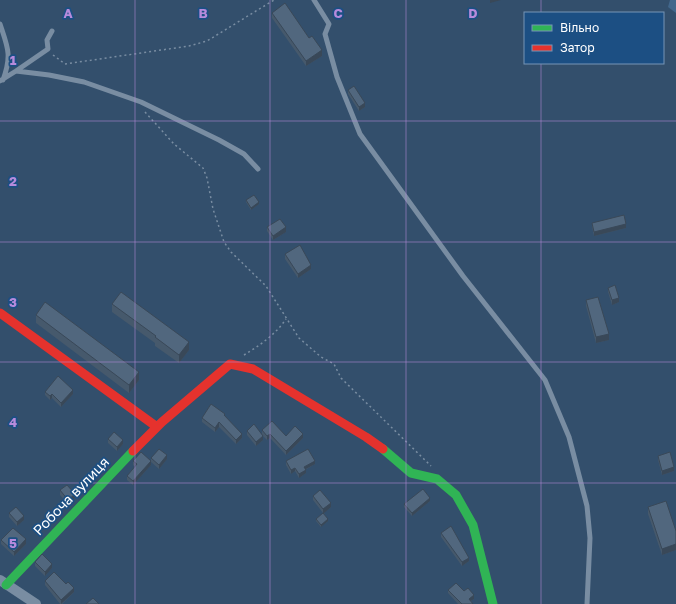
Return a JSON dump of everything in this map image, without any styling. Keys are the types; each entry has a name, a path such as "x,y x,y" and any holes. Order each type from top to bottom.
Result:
{"street":[{"path":"0,313 157,427"},
{"path":"230,364 253,369 366,437 388,453 411,473 437,479 456,494 473,525 493,604"},
{"name":"Робоча вулиця","path":"3,582 157,427 230,364"},
{"path":"3,582 36,604"}],"lane":[{"path":"314,0 329,24 325,34 337,77 360,134 464,276 545,380 569,437 587,506 590,538 587,604"},
{"path":"0,24 9,53 8,65 1,80"},
{"path":"1,80 48,49 47,40 52,31"},
{"path":"16,71 49,75 84,82 133,99 244,154 258,169"}],"path":[{"path":"48,49 56,59 65,64 189,46 206,41 274,0"},
{"path":"133,99 174,144 203,168 207,178 213,209 224,242 231,252 266,286 299,338 321,357 334,364 341,378 433,468"},
{"path":"230,364 256,348 281,326 286,319"}],"water":[{"path":"670,0 676,0 676,13 668,7"}],"building":[{"path":"285,3 309,38 312,36 322,50 306,61 272,13"},
{"path":"354,86 365,103 359,107 348,90"},
{"path":"254,195 259,202 251,208 246,200"},
{"path":"624,215 626,224 594,232 592,223"},
{"path":"280,219 286,227 273,236 267,227"},
{"path":"300,245 311,265 298,274 285,254"},
{"path":"615,285 619,298 612,300 608,288"},
{"path":"121,292 189,342 179,355 112,304"},
{"path":"598,297 609,334 596,337 586,300"},
{"path":"45,302 139,372 129,385 36,315"},
{"path":"58,376 73,390 61,403 52,394 50,396 45,392"},
{"path":"211,404 225,414 224,415 242,434 236,440 219,422 215,428 202,418"},
{"path":"272,421 286,436 295,426 303,434 286,451 270,434 267,436 262,430"},
{"path":"254,424 263,436 256,442 247,431"},
{"path":"114,432 123,440 117,447 108,439"},
{"path":"159,449 167,455 159,465 151,458"},
{"path":"308,449 315,461 304,467 306,470 299,474 295,468 291,470 286,461"},
{"path":"141,452 151,461 133,481 127,476 137,464 133,461"},
{"path":"670,452 674,467 662,471 658,456"},
{"path":"67,485 75,494 68,500 60,490"},
{"path":"423,489 430,498 412,513 404,504"},
{"path":"320,490 331,503 323,509 313,496"},
{"path":"666,501 676,531 676,544 662,549 648,507"},
{"path":"16,507 24,516 17,522 9,513"},
{"path":"323,513 328,519 321,525 316,519"},
{"path":"451,526 469,558 462,562 441,533"},
{"path":"13,528 26,539 14,552 1,540"},
{"path":"42,554 52,564 45,572 35,562"},
{"path":"54,572 66,584 68,582 74,588 61,600 45,581"},
{"path":"456,583 464,591 468,588 474,595 469,599 473,604 462,604 448,590"},
{"path":"93,598 99,604 86,604"}],"traffic: fast":[{"path":"383,449 411,473 437,479 456,495 473,525 493,604"},
{"path":"6,585 133,451"}],"traffic: jam":[{"path":"0,313 157,427"},
{"path":"133,451 162,422 230,364 253,369 366,437 383,449"}]}
